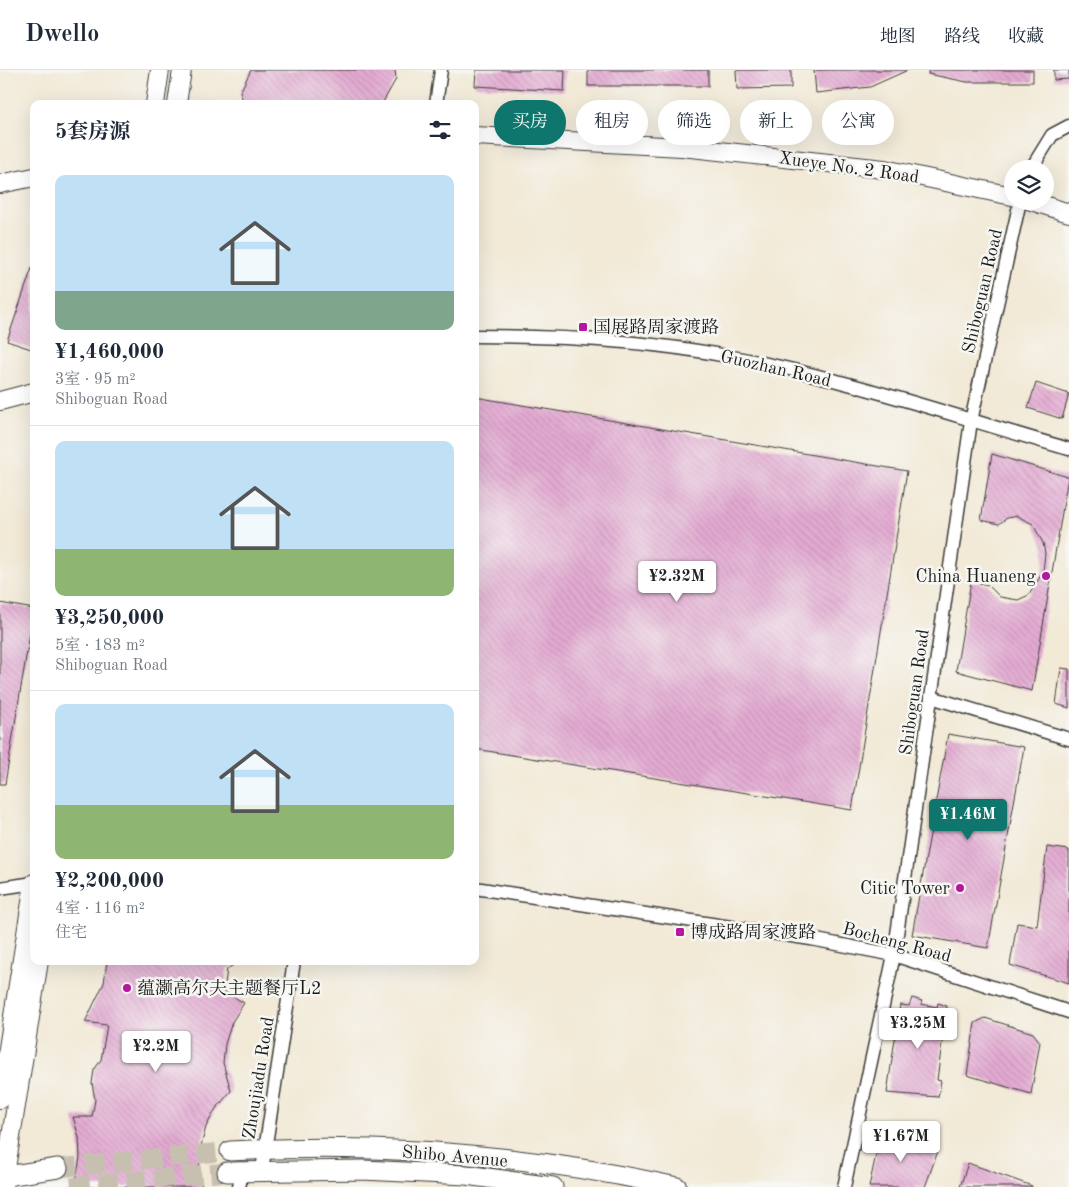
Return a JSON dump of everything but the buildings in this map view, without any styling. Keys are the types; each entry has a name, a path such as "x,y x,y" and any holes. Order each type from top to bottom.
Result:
{"main road":[{"name":"Shibo Avenue","path":"230,1151 366,1148 470,1155 589,1171 677,1187"},
{"path":"2,1180 58,1168"},
{"name":"Shibo Avenue","path":"236,1177 262,1170 363,1170 466,1175 553,1187"}],"street":[{"path":"156,100 160,70"},
{"path":"177,100 182,70"},
{"path":"437,100 441,70"},
{"path":"1036,160 1052,134 1069,126"},
{"name":"Xueye No. 2 Road","path":"479,136 682,147 884,169 1004,194"},
{"path":"0,184 30,178"},
{"path":"1054,208 1069,213"},
{"name":"Shiboguan Road","path":"844,1187 894,956 971,421 1018,210"},
{"name":"Guozhan Road","path":"479,336 563,338 691,349 729,356 843,383 1069,449"},
{"path":"0,401 30,393"},
{"path":"931,698 1069,739"},
{"path":"0,888 30,884"},
{"name":"Bocheng Road","path":"479,889 791,936 894,956 1069,1012"},
{"path":"0,1099 30,908"},
{"path":"2,1180 38,965"},
{"name":"Zhoujiadu Road","path":"262,1170 293,965"}],"tunnel":[{"path":"58,1168 230,1151"},
{"path":"71,1187 227,1172"}],"place":[{"name":"国展路周家渡路","path":"583,327"},
{"name":"China Huaneng","path":"1046,576"},
{"name":"Citic Tower","path":"960,888"},
{"name":"博成路周家渡路","path":"680,932"},
{"name":"蕴灏高尔夫主题餐厅L2","path":"127,988"}]}
